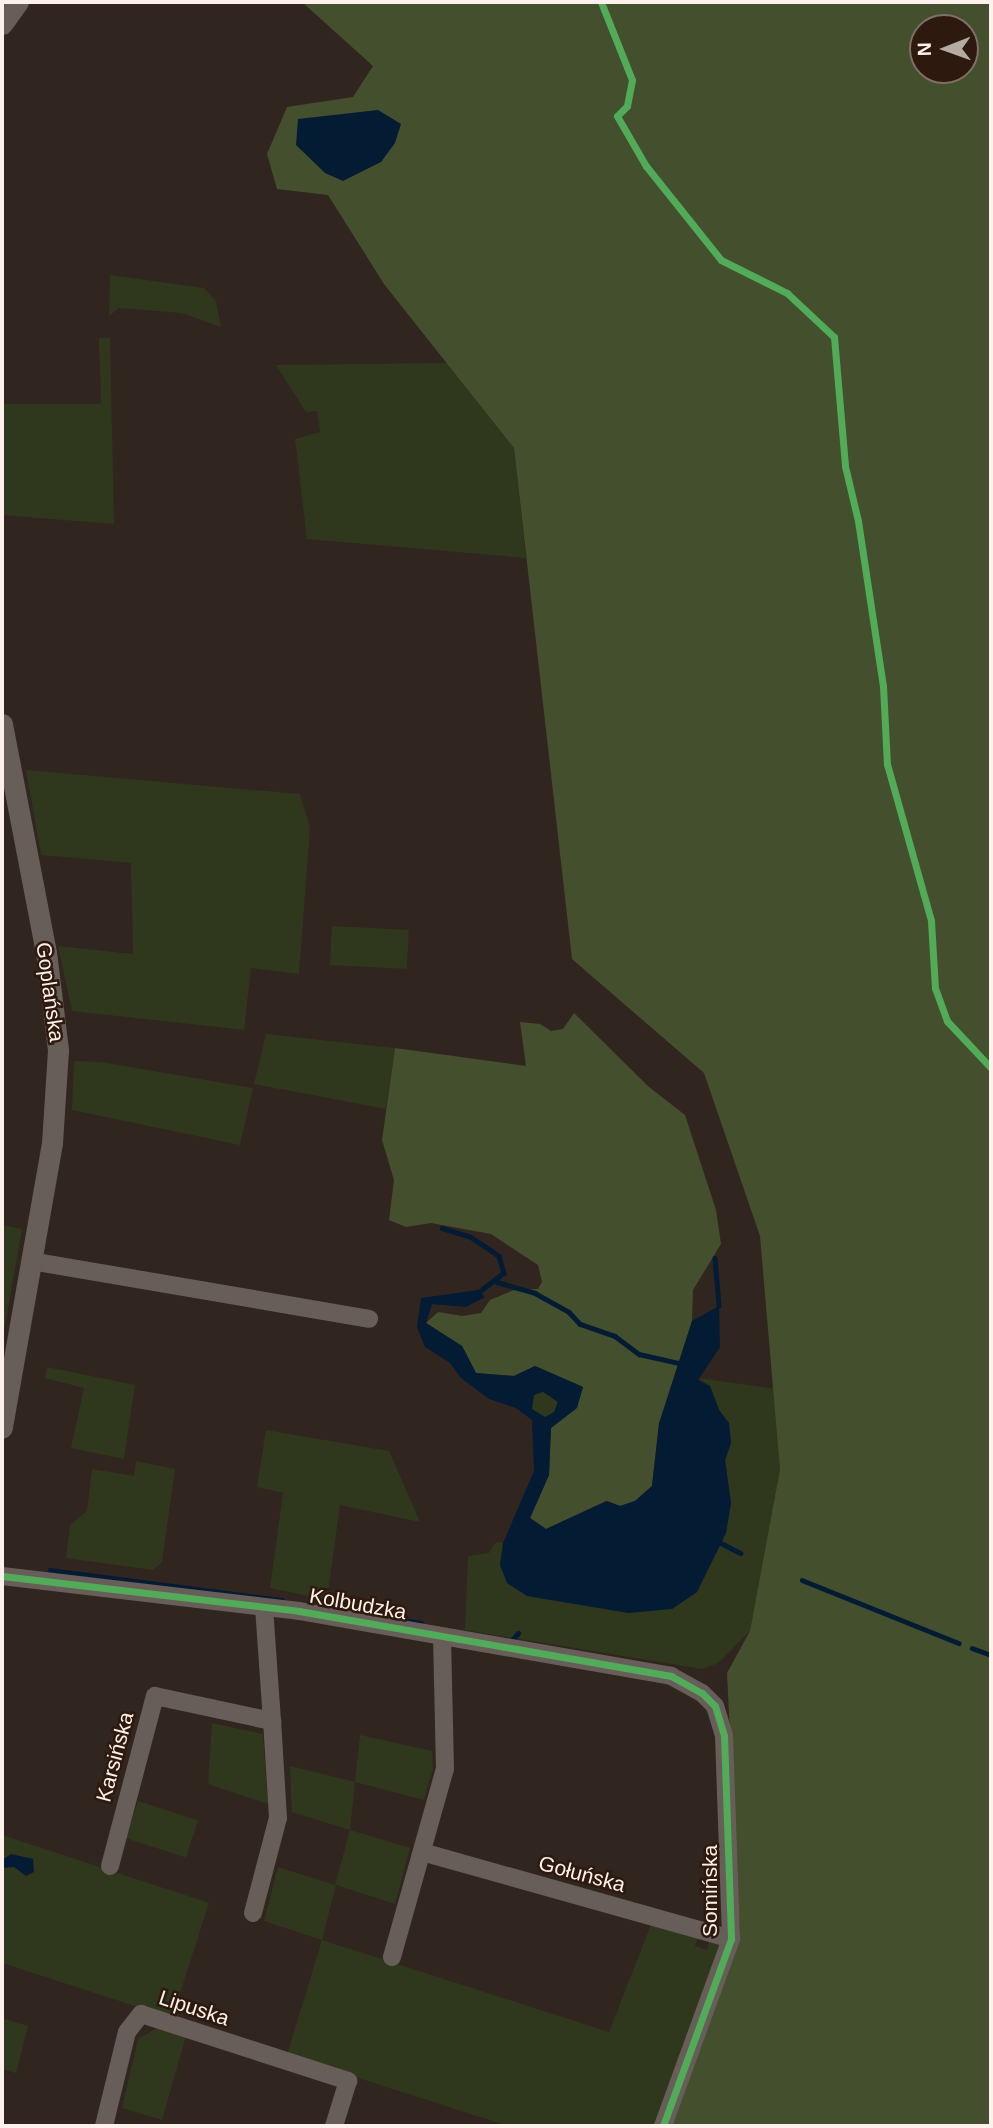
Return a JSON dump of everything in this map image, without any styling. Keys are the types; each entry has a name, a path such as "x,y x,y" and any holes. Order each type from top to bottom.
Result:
{"street":[{"path":"2,24 18,2"},
{"name":"Goplańska","path":"2,724 46,952 58,1050 52,1143 2,1428"},
{"path":"31,1261 369,1319"},
{"name":"Kolbudzka","path":"2,1576 264,1607 671,1676 702,1693"},
{"path":"253,1913 278,1818 264,1607"},
{"path":"392,1957 445,1769 442,1637"},
{"name":"Somińska","path":"663,2126 731,1939 724,1736 715,1706 702,1693"},
{"name":"Karsińska","path":"110,1866 155,1696 272,1721"},
{"name":"Gołuńska","path":"422,1852 731,1939"},
{"name":"Lipuska","path":"104,2126 127,2032 141,2014 348,2081 334,2126"}],"green space":[{"path":"302,2 991,2 991,2126 668,2126 740,1936 727,1673 750,1631 780,1469 760,1236 704,1073 572,959 514,448 384,284 328,195 277,189 267,154 287,107 353,97 373,66"},
{"path":"110,275 204,288 216,301 221,327 182,313 119,308 109,316"},
{"path":"99,338 110,338 114,524 2,515 2,404 101,404"},
{"path":"447,363 514,448 526,558 307,539 295,439 320,432 317,411 306,412 276,365"},
{"path":"26,770 300,794 310,828 299,974 251,968 244,1030 72,1011 58,946 133,954 131,863 41,855"},
{"path":"332,926 409,930 407,969 330,965"},
{"path":"574,1013 649,1087 685,1115 716,1210 721,1244 693,1290 692,1321 659,1423 652,1486 635,1501 620,1506 606,1501 546,1529 530,1518 549,1475 551,1428 576,1408 583,1387 535,1366 514,1376 476,1373 462,1346 426,1323 438,1312 462,1316 481,1313 490,1300 514,1290 538,1289 542,1282 538,1265 491,1234 431,1223 406,1227 389,1220 394,1180 382,1140 395,1048 526,1066 520,1022 540,1024 551,1031 563,1029"},
{"path":"266,1034 395,1048 386,1109 254,1084"},
{"path":"74,1061 101,1062 253,1088 240,1145 72,1110"},
{"path":"2,1225 22,1229 4,1331 2,1331"},
{"path":"47,1367 135,1385 124,1459 71,1448 84,1388 45,1378"},
{"path":"699,1378 776,1389 780,1469 750,1631 718,1663 702,1669 465,1630 468,1556 489,1553 496,1542 503,1543 500,1565 543,1599 672,1609 697,1592 726,1533 731,1503 725,1460 731,1443 729,1423 719,1410 710,1386"},
{"path":"544,1391 553,1395 557,1404 553,1413 544,1417 535,1413 531,1404 535,1395"},
{"path":"266,1430 389,1451 420,1522 340,1505 327,1600 270,1588 283,1493 257,1487"},
{"path":"136,1461 175,1469 162,1562 153,1570 66,1558 70,1525 87,1511 92,1469 134,1476"},
{"path":"212,1723 263,1734 268,1804 208,1784"},
{"path":"360,1735 432,1751 433,1769 424,1800 355,1782"},
{"path":"290,1766 355,1782 350,1830 292,1812"},
{"path":"138,1801 198,1820 186,1858 126,1838"},
{"path":"350,1830 410,1848 395,1904 336,1885 322,1940 264,1921 278,1867 335,1885"},
{"path":"2,1835 209,1903 172,2018 2,1963"},
{"path":"652,1922 698,1936 695,1946 707,1950 710,1940 719,1943 721,1954 658,2126 508,2126 287,2055 322,1940 609,2032"},
{"path":"2,2018 28,2026 16,2073 2,2069"},
{"path":"159,2027 186,2036 162,2120 122,2108 138,2039"}],"water":[{"path":"378,110 401,124 395,143 381,162 343,181 325,173 296,145 298,119"},
{"path":"478,1290 485,1297 466,1307 432,1304 426,1323 462,1346 476,1373 514,1376 535,1366 583,1387 577,1408 551,1428 549,1475 530,1518 546,1529 607,1501 620,1506 635,1501 652,1486 659,1424 692,1321 719,1306 720,1347 698,1380 710,1386 719,1410 729,1423 731,1443 725,1460 731,1503 726,1533 697,1592 672,1609 628,1613 527,1596 507,1583 500,1565 503,1543 534,1471 532,1420 516,1408 489,1399 461,1378 450,1363 425,1347 417,1327 421,1298","holes":["543,1392 558,1402 554,1412 545,1417 532,1409 534,1395"]},
{"path":"11,1854 33,1859 34,1872 26,1876 14,1867 2,1868 2,1860"}],"waterway":[{"path":"442,1228 471,1237 499,1256 504,1273 481,1291"},
{"path":"715,1258 719,1306"},
{"path":"497,1282 535,1293 569,1312 580,1324 615,1336 639,1354 679,1363"},
{"path":"721,1543 741,1553"},
{"path":"50,1570 282,1600"},
{"path":"802,1580 959,1643"},
{"path":"381,1618 392,1618"},
{"path":"404,1620 421,1623"},
{"path":"512,1640 518,1633"},
{"path":"972,1648 991,1655"}],"cycle path":[{"path":"601,2 632,80 627,106 617,116 646,166 721,260 787,293 834,337 845,466 858,521 883,686 887,764 931,921 935,988 947,1021 991,1068"},
{"path":"2,1576 299,1611 671,1676 702,1693 715,1706 724,1736 731,1939 663,2126"}]}
